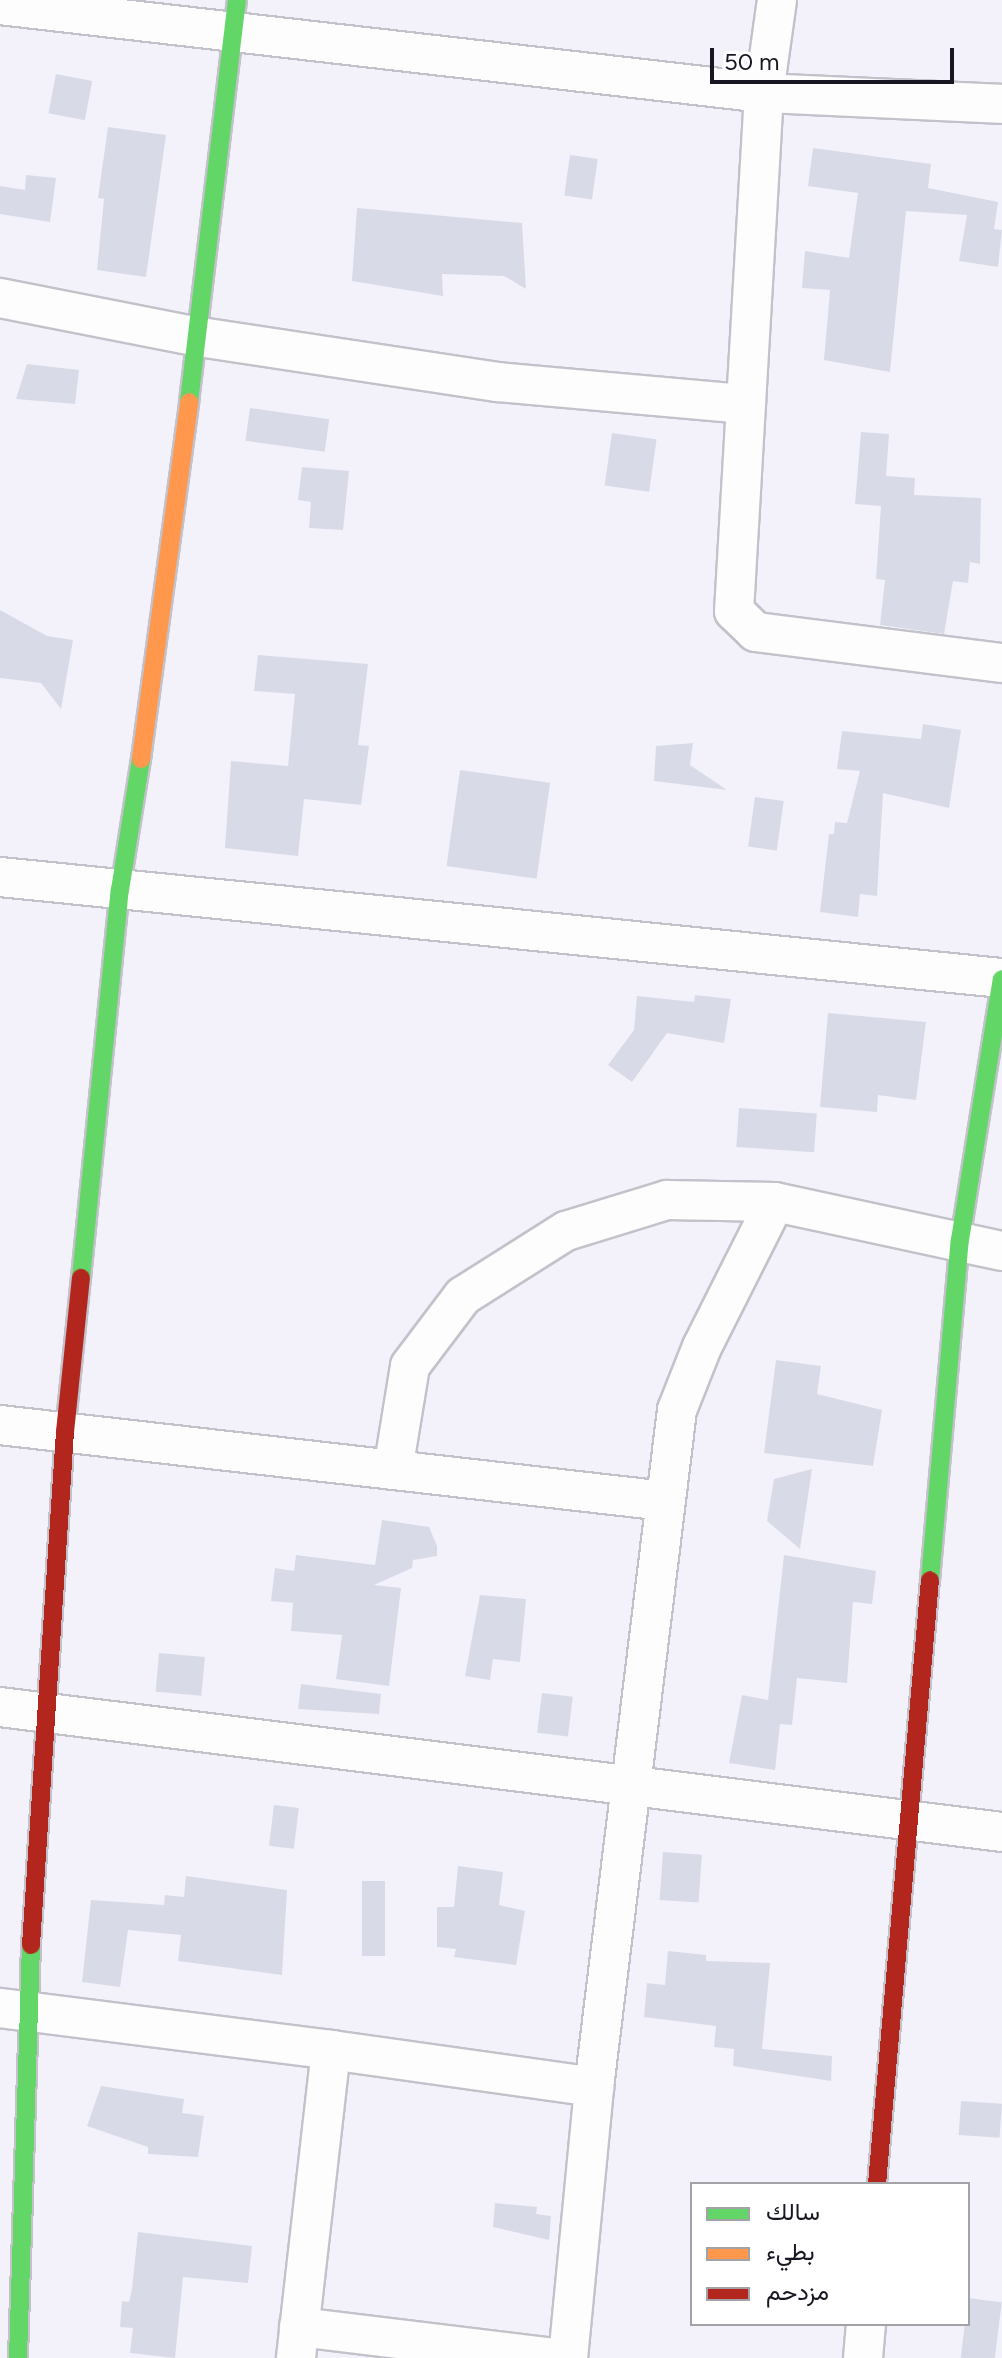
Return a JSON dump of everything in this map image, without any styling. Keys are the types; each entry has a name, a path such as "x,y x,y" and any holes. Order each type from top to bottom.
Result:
{"street":[{"path":"777,0 764,93 734,611 743,624 756,632 1002,663"},
{"path":"0,5 236,15 764,93 1002,104"},
{"path":"18,2358 13,2010 45,1712 65,1432 120,890 160,643 193,336 236,15"},
{"path":"0,298 193,336 498,382 746,404"},
{"path":"0,877 1002,978 960,1240 877,2182"},
{"path":"393,1470 410,1366 463,1296 566,1231 667,1200 775,1202 1002,1251"},
{"path":"568,2358 594,2087 634,1787 677,1410 702,1347 775,1202"},
{"path":"0,1425 665,1501"},
{"path":"0,1707 1002,1832"},
{"path":"13,2010 594,2087"},
{"path":"331,2050 298,2342 557,2358"},
{"path":"863,2358 866,2326"}],"building":[{"path":"56,74 92,81 85,120 48,113"},
{"path":"108,127 166,135 146,277 97,270 104,199 98,198"},
{"path":"813,148 931,164 928,188 998,202 994,229 1002,230 998,267 959,261 967,215 906,211 890,372 824,360 830,290 802,288 805,251 849,258 858,193 808,186"},
{"path":"570,155 598,159 592,199 564,196"},
{"path":"26,175 56,178 50,222 0,214 0,186 25,190"},
{"path":"357,208 522,223 526,289 504,276 442,274 443,296 352,281"},
{"path":"27,364 79,370 75,404 16,399"},
{"path":"250,408 329,419 325,452 245,441"},
{"path":"861,432 889,434 886,476 915,478 914,495 981,498 980,564 970,562 968,583 953,581 944,634 880,625 885,580 876,579 881,506 855,504"},
{"path":"612,433 657,439 649,492 605,485"},
{"path":"302,467 349,471 343,530 309,528 311,502 298,500"},
{"path":"0,610 47,636 73,640 61,709 41,683 0,678"},
{"path":"258,655 368,664 358,745 369,746 361,805 304,799 298,856 225,848 231,761 288,766 295,694 254,691"},
{"path":"923,724 961,730 949,808 883,793 877,896 860,894 858,917 820,912 829,834 834,834 835,822 847,823 860,771 837,769 842,731 921,739"},
{"path":"693,743 690,765 727,790 654,781 656,746"},
{"path":"460,770 550,783 537,879 447,866"},
{"path":"755,797 784,801 777,851 748,847"},
{"path":"695,995 731,999 724,1043 667,1033 632,1082 608,1065 634,1030 637,996 694,1002"},
{"path":"828,1013 926,1022 916,1100 878,1095 877,1112 820,1107"},
{"path":"739,1108 817,1113 814,1152 736,1147"},
{"path":"776,1360 821,1366 817,1394 882,1410 873,1466 764,1453"},
{"path":"812,1469 800,1549 767,1521 774,1479"},
{"path":"382,1520 429,1527 437,1546 437,1556 413,1560 412,1568 374,1585 401,1588 389,1686 336,1679 342,1635 291,1631 293,1603 271,1601 275,1568 294,1571 296,1555 375,1565"},
{"path":"784,1555 876,1571 872,1604 853,1602 847,1683 797,1678 792,1725 780,1724 775,1770 729,1763 742,1695 768,1700"},
{"path":"480,1595 526,1599 520,1662 493,1659 490,1680 465,1676"},
{"path":"159,1653 205,1657 201,1696 156,1692"},
{"path":"301,1684 381,1694 379,1714 298,1709"},
{"path":"542,1693 573,1697 568,1736 537,1733"},
{"path":"274,1805 299,1808 294,1849 269,1846"},
{"path":"663,1852 702,1855 699,1903 660,1900"},
{"path":"458,1866 503,1872 499,1905 525,1911 516,1965 454,1957 456,1949 437,1947 437,1907 454,1907"},
{"path":"186,1876 287,1890 282,1975 178,1961 181,1935 128,1930 120,1987 82,1982 91,1900 164,1905 165,1895 184,1897"},
{"path":"362,1881 385,1881 385,1956 362,1956"},
{"path":"668,1951 706,1955 706,1961 770,1963 762,2049 832,2056 831,2081 733,2066 734,2049 714,2047 716,2026 644,2017 647,1983 665,1985"},
{"path":"101,2086 184,2099 182,2113 204,2116 198,2157 148,2154 148,2147 87,2126"},
{"path":"961,2101 1002,2104 1000,2138 959,2135"},
{"path":"495,2203 537,2207 536,2214 551,2216 549,2240 493,2227"},
{"path":"138,2232 252,2246 248,2283 183,2277 175,2358 130,2353 133,2328 120,2327 122,2301 129,2302 132,2289"},
{"path":"970,2298 1002,2302 995,2358 961,2358 965,2326 970,2326"}],"traffic: fast":[{"path":"189,402 237,0"},
{"path":"81,1278 120,890 141,759"},
{"path":"930,1580 960,1240 1002,979"},
{"path":"18,2358 31,1945"}],"traffic: slow":[{"path":"141,759 189,402"}],"traffic: jam":[{"path":"31,1945 65,1432 81,1278"},
{"path":"877,2182 930,1580"}]}
